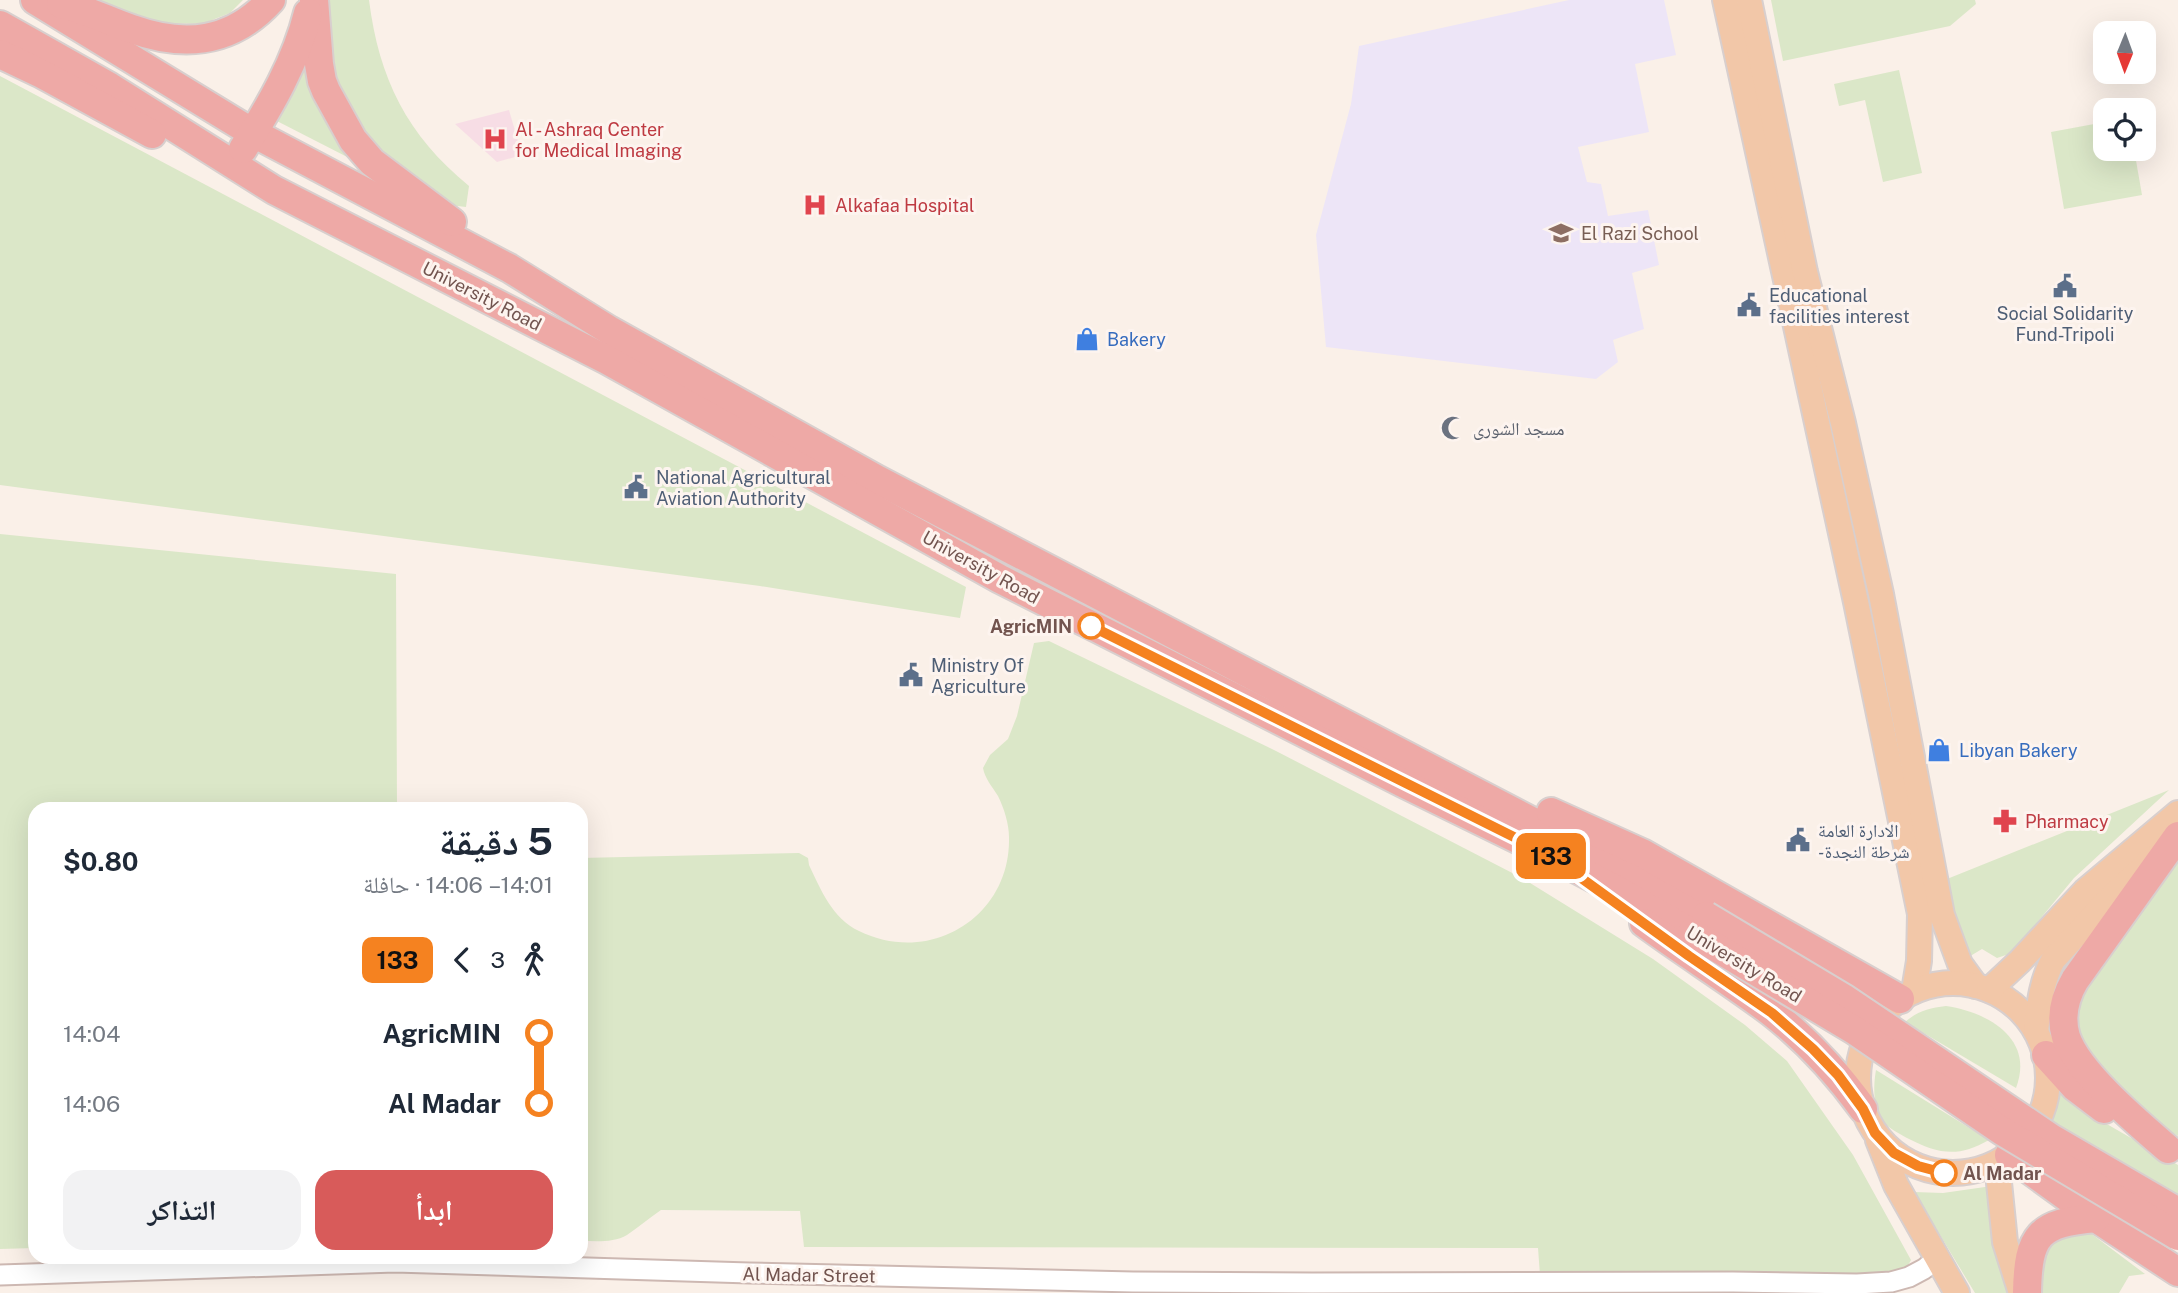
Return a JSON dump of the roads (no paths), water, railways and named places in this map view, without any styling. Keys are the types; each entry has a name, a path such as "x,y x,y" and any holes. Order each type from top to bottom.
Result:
{"highway":[{"name":"University Road","path":"35,0 253,133 509,268 621,337 878,480 1623,869 2002,1131 2178,1236"},
{"path":"46,0 74,7 134,30 179,40 223,35 242,26 271,0"},
{"path":"235,164 288,70 313,0"},
{"path":"313,0 322,81 353,140 372,162 474,237 509,268"},
{"name":"University Road","path":"0,25 110,87 274,190 607,360 1080,621 1613,888 1699,924 1845,999 2051,1138 2178,1212"},
{"path":"0,54 161,139 274,190"},
{"path":"1455,782 1547,811 1642,853 1907,995"},
{"path":"2173,1152 2129,1115 2092,1077 2071,1048 2063,1019 2065,1002 2075,980 2178,836"},
{"path":"1548,854 1772,1013 1838,1075 1869,1121"},
{"path":"2041,1043 2075,1087 2110,1113 2173,1152"},
{"path":"2003,1159 2178,1272"},
{"path":"2027,1293 2032,1248 2041,1234 2066,1221 2096,1217"}],"main road":[{"path":"1725,0 1856,603 1920,914 1919,961 1907,995"},
{"path":"1749,0 1805,272 1843,423 1881,594 1942,915 1960,964 1983,988 2016,1007 2041,1043"},
{"path":"1957,1293 1896,1185 1869,1121 1857,1079 1862,1048 1877,1020 1907,995 1934,985 1955,983 1983,988 2020,961 2085,891 2178,813"},
{"path":"1869,1121 1894,1153 1918,1166 1944,1173 1972,1171 2003,1159 2030,1135 2043,1110 2049,1083 2041,1043 2043,986 2047,971 2053,960 2107,901 2178,836"},
{"path":"2003,1159 2006,1242 2021,1293"}],"street":[{"name":"Al Madar Street","path":"471,1264 1120,1281 1733,1282 1862,1289 1909,1277 1938,1258"},
{"name":"Al Madar Street","path":"0,1275 334,1264"}],"place":[{"name":"Al - Ashraq Center for Medical Imaging","path":"495,139"},
{"name":"Alkafaa Hospital","path":"815,205"},
{"name":"El Razi School","path":"1561,233"},
{"name":"Social Solidarity Fund-Tripoli","path":"2065,286"},
{"name":"Educational facilities interest","path":"1749,305"},
{"name":"Bakery","path":"1087,339"},
{"name":"مسجد الشورى","path":"1453,428"},
{"name":"National Agricultural Aviation Authority","path":"636,487"},
{"name":"AgricMIN","path":"1091,626"},
{"name":"Ministry Of Agriculture","path":"911,675"},
{"name":"Libyan Bakery","path":"1939,750"},
{"name":"Pharmacy","path":"2005,821"},
{"name":"الادارة العامة -شرطة النجدة","path":"1798,840"},
{"name":"Al Madar","path":"1944,1173"}]}
